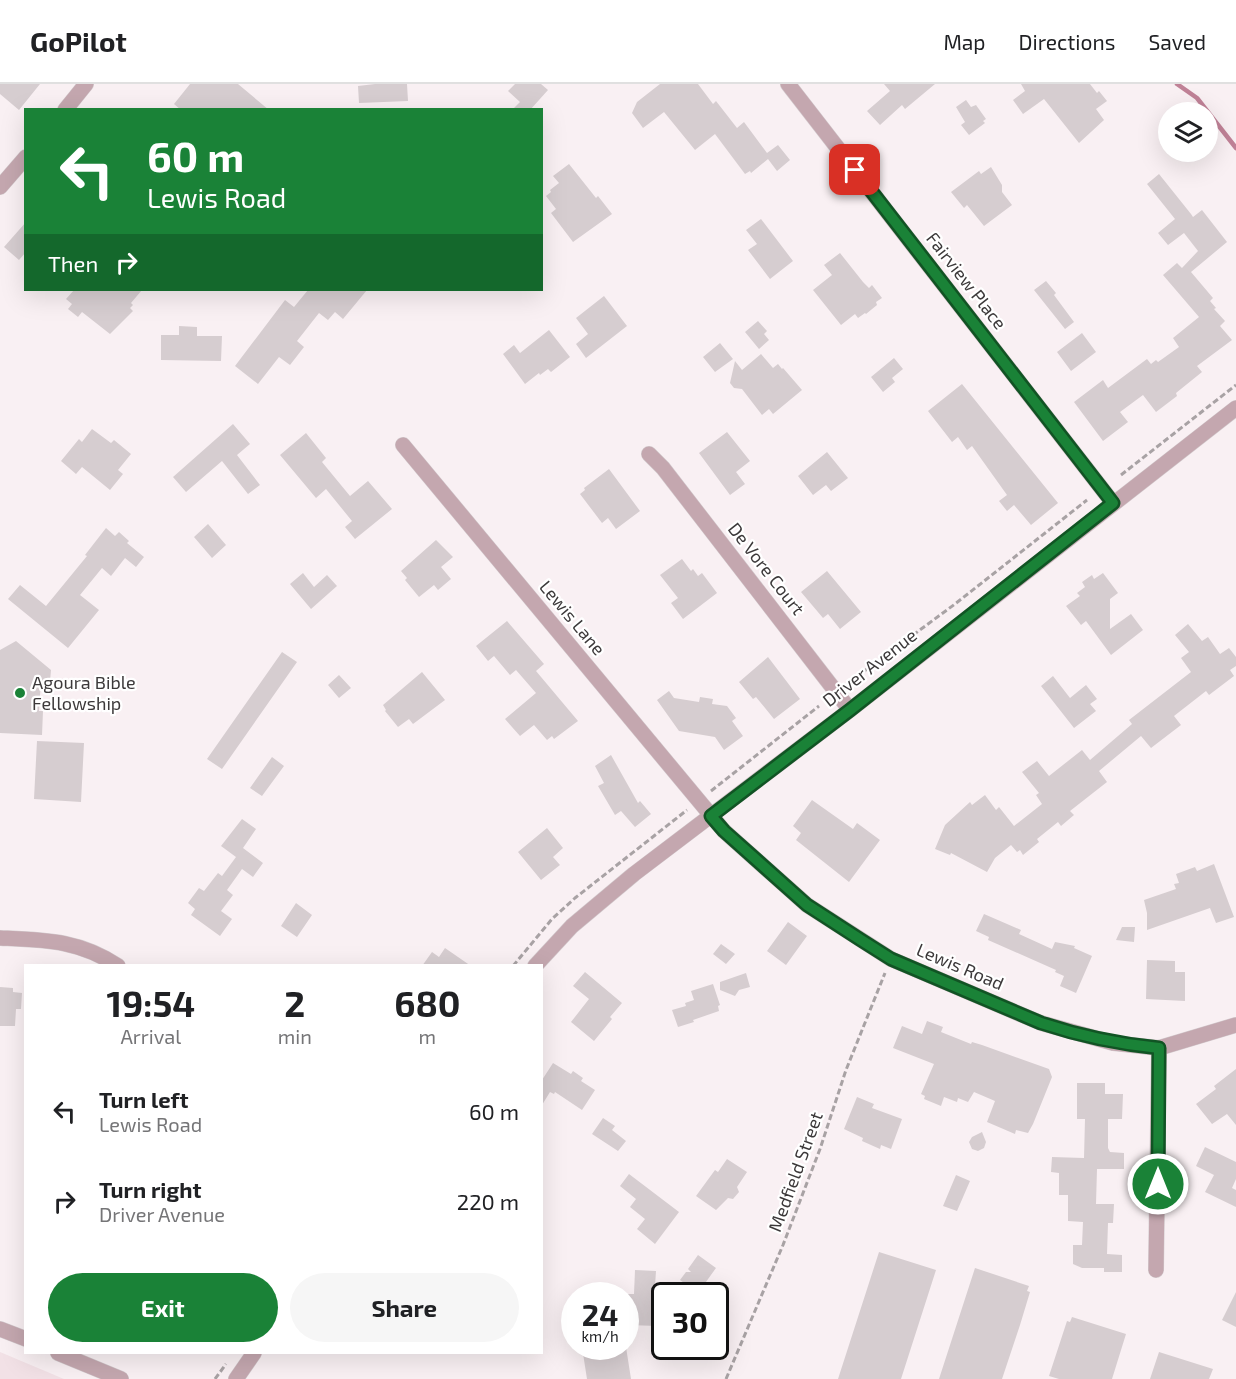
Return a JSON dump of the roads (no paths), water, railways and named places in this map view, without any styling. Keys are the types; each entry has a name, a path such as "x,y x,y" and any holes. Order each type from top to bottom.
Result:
{"street":[{"path":"67,108 86,84"},
{"name":"Fairview Place","path":"788,84 1113,503"},
{"path":"0,188 24,159"},
{"name":"Driver Avenue","path":"537,964 593,907 850,710 1236,408"},
{"name":"Lewis Lane","path":"403,445 711,816"},
{"name":"De Vore Court","path":"649,453 850,710"},
{"name":"Lewis Road","path":"711,816 724,831 807,905 891,959 1041,1023 1113,1043 1159,1048 1236,1025"},
{"path":"0,938 57,941 83,949 114,964"},
{"path":"1156,1270 1159,1048"},
{"path":"0,1329 24,1338"},
{"path":"60,1354 121,1379"},
{"path":"236,1379 253,1354"}],"waterway":[{"path":"1177,84 1197,98 1236,148"}],"place":[{"name":"Agoura Bible Fellowship","path":"20,693"}]}
